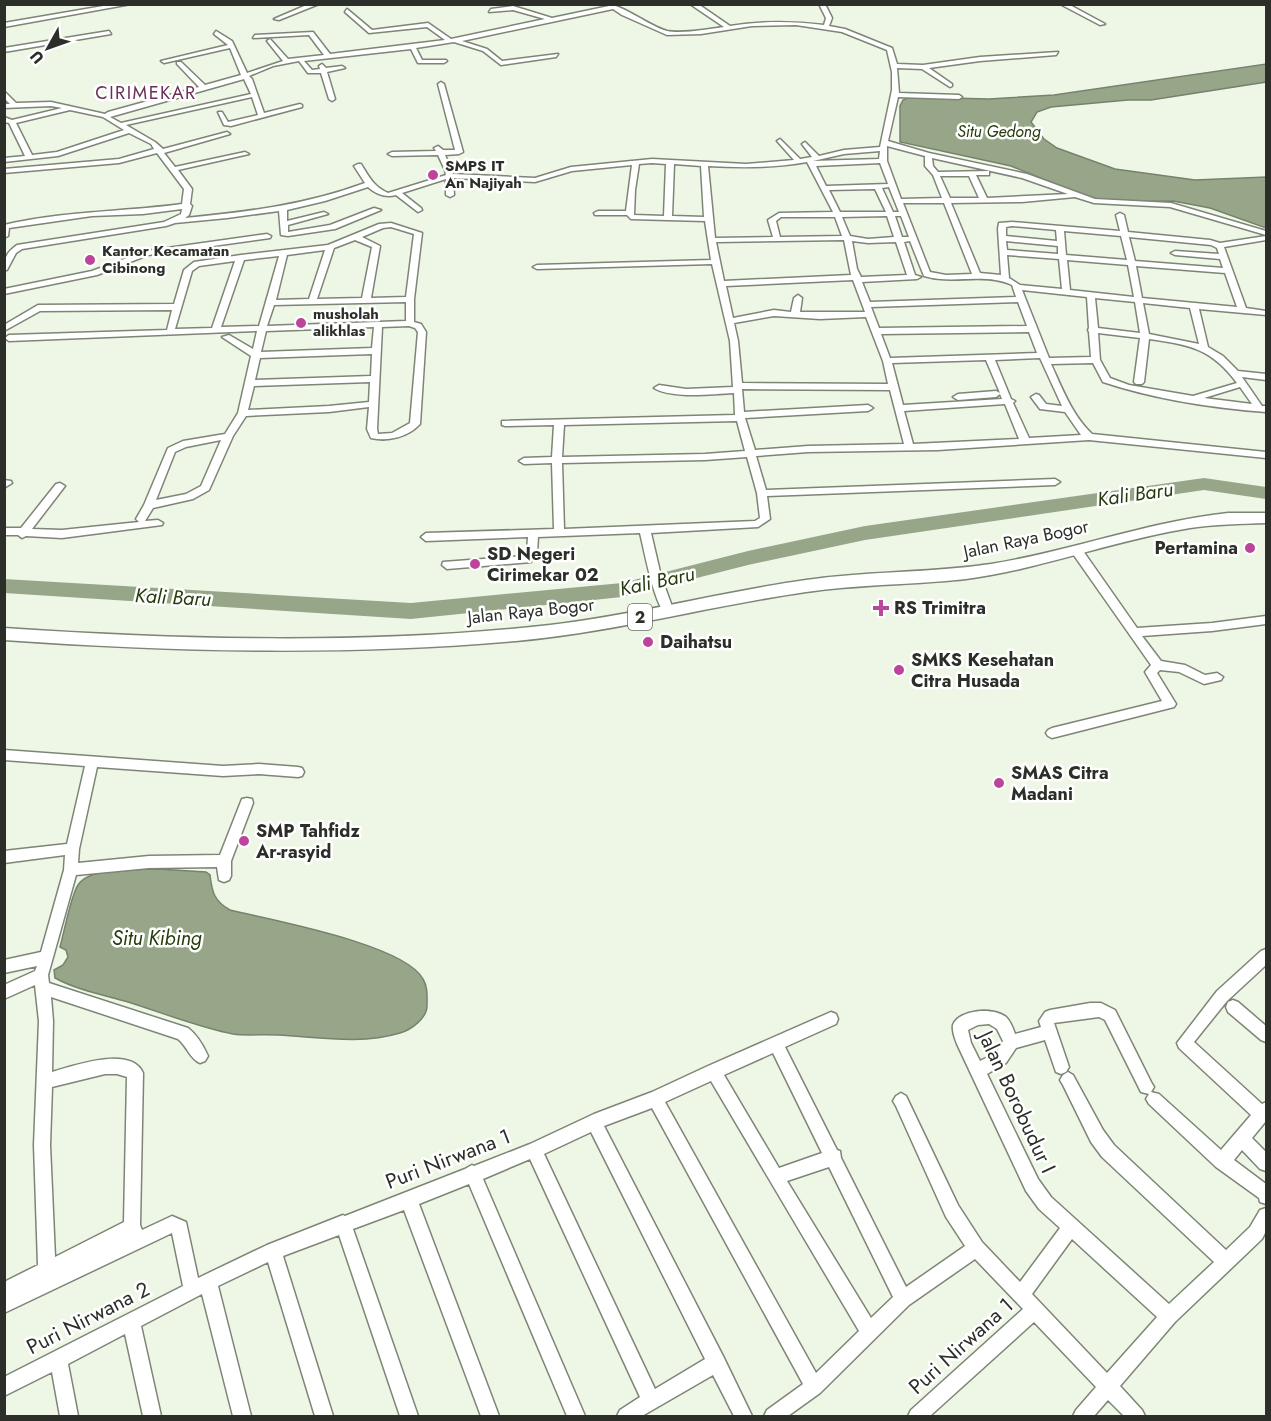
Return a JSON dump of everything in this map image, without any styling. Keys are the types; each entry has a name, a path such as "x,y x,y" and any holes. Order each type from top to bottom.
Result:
{"highway":[{"name":"Jalan Raya Bogor","path":"4,623 253,634 369,632 526,622 664,602 919,572 1032,552 1181,514 1227,509 1266,510"},
{"name":"Jalan Raya Bogor","path":"919,572 1003,568 1188,521 1230,517 1266,518"},
{"name":"Jalan Raya Bogor","path":"4,634 94,641 249,644 369,642 580,627 664,602"}],"street":[{"path":"93,4 99,10"},
{"path":"4,25 128,4"},
{"path":"277,19 316,4"},
{"path":"693,4 727,26"},
{"path":"822,4 829,13 826,27"},
{"path":"1063,4 1102,24"},
{"path":"106,116 245,76 259,68 300,59 373,48 412,46 501,35 611,6 667,33 701,32 727,26 789,23 826,27 872,40 891,51 896,78 895,95 883,161 924,267 930,276"},
{"path":"491,11 513,8 551,20"},
{"path":"34,10 42,19"},
{"path":"347,11 371,32 428,25 452,41 485,50 501,63 556,55"},
{"path":"4,50 109,33"},
{"path":"216,33 227,38 232,46 245,76 249,79 262,116"},
{"path":"255,37 311,33 324,56 323,71 332,99"},
{"path":"270,41 287,62"},
{"path":"164,61 232,46"},
{"path":"412,46 420,62 444,61"},
{"path":"892,66 923,67 980,58 1056,52"},
{"path":"300,59 308,72 342,68"},
{"path":"179,63 204,88"},
{"path":"923,67 950,85"},
{"path":"392,154 459,152 441,84"},
{"path":"4,93 15,106"},
{"path":"119,125 189,113 254,95"},
{"path":"895,95 959,97"},
{"path":"178,96 189,113"},
{"path":"4,106 51,104 106,116 147,139 160,151 187,188 188,206 185,215 177,221"},
{"path":"220,113 229,124 300,106"},
{"path":"30,158 8,121 67,109"},
{"path":"4,160 58,154 130,130"},
{"path":"4,171 112,162 227,134"},
{"path":"780,141 809,161 844,152 884,146 1012,172 1076,196 1108,203 1171,205 1266,235"},
{"path":"806,144 809,161 837,213 847,238 853,269 887,361 909,446"},
{"path":"435,145 449,176 450,195"},
{"path":"174,169 245,154"},
{"path":"928,155 929,166 936,174 977,275"},
{"path":"358,166 369,184 383,195 449,176 535,180 571,169 636,162 746,166 809,161 883,161"},
{"path":"629,213 633,191 632,174 636,162"},
{"path":"668,219 670,162"},
{"path":"426,537 740,526 758,524 765,519 762,493 740,417 734,341 711,240 704,166"},
{"path":"936,174 1012,172"},
{"path":"971,173 984,200"},
{"path":"4,243 20,247 177,221 238,216 343,194 369,184"},
{"path":"878,186 890,213 911,276"},
{"path":"824,188 893,186"},
{"path":"397,192 418,210"},
{"path":"898,201 1076,196"},
{"path":"4,236 5,227 8,226 92,214 143,212 188,206"},
{"path":"283,208 285,234 320,230 377,210"},
{"path":"598,213 629,213 634,218 708,219"},
{"path":"777,239 772,220 774,216 837,213 903,214"},
{"path":"284,224 324,214"},
{"path":"1120,215 1132,264 1145,337 1139,382"},
{"path":"170,333 188,270 192,266 241,257 330,247 387,225 418,233 410,299 410,323"},
{"path":"1005,278 1002,225 1060,228 1219,245 1266,235"},
{"path":"1060,228 1066,293"},
{"path":"4,292 94,273 146,253 267,236"},
{"path":"356,237 376,246 366,300"},
{"path":"1002,238 1061,244"},
{"path":"711,240 914,239"},
{"path":"1219,245 1243,311"},
{"path":"5,266 13,252 20,247"},
{"path":"312,302 330,247"},
{"path":"149,505 201,492 205,488 228,436 243,413 256,355 256,332 271,303 284,252"},
{"path":"1004,252 1228,271"},
{"path":"1175,253 1223,258"},
{"path":"216,330 241,257"},
{"path":"537,267 715,262"},
{"path":"721,284 911,276 977,275 1005,278 1016,284 1044,358 1067,409 1081,431 1089,437"},
{"path":"1017,287 1266,313"},
{"path":"1091,296 1096,360 1109,382 1191,399 1263,409"},
{"path":"795,314 798,298"},
{"path":"271,303 410,299"},
{"path":"729,321 765,314 820,316 869,309 1021,299"},
{"path":"1194,306 1204,348"},
{"path":"7,330 38,308 177,307"},
{"path":"7,330 256,332 410,323 418,326 422,332 415,424 402,432 385,437 376,437 372,429 373,379 378,326"},
{"path":"876,332 1034,328"},
{"path":"7,330 18,342 30,343 226,337 256,332"},
{"path":"1092,330 1204,348 1212,352 1236,374 1263,409"},
{"path":"235,342 256,332"},
{"path":"226,337 256,355 375,351"},
{"path":"887,361 989,357 1096,360"},
{"path":"989,357 1025,441"},
{"path":"1236,374 1266,377"},
{"path":"250,383 373,379"},
{"path":"1191,399 1242,384"},
{"path":"659,388 686,392 738,388 894,387"},
{"path":"958,398 1008,397"},
{"path":"900,408 1008,397"},
{"path":"1036,397 1043,407 1067,409"},
{"path":"243,413 329,409 372,404"},
{"path":"505,423 740,417 868,408"},
{"path":"559,422 557,461 559,533"},
{"path":"141,519 171,450 183,444 228,436"},
{"path":"524,461 909,446 938,447 1089,437 1266,456"},
{"path":"762,493 1055,482"},
{"path":"22,534 60,486"},
{"path":"4,531 22,534 62,534 158,523"},
{"path":"645,530 664,602"},
{"path":"447,565 523,560 532,553 533,534"},
{"path":"1077,551 1157,665 1181,668 1204,680 1216,677"},
{"path":"1135,632 1212,627 1266,620"},
{"path":"1052,733 1168,706 1170,704 1151,672 1157,665"},
{"path":"5,757 223,771 259,769 298,772"},
{"path":"47,1271 42,1145 46,1021 41,981 45,957 71,870 72,849 92,762"},
{"path":"224,876 224,861 247,803"},
{"path":"4,857 72,849"},
{"path":"71,870 149,862 224,861"},
{"path":"1222,1161 1264,1112 1184,1043 1222,996 1266,956"},
{"path":"4,967 45,957"},
{"path":"4,992 41,981 183,1033 190,1039 200,1056"},
{"path":"1233,1007 1266,1035"},
{"path":"1226,1262 1108,1151 1097,1136 1064,1074 1046,1021 1050,1017 1101,1010 1110,1015 1150,1093 1222,1161 1265,1192 1266,1196"},
{"name":"Jalan Borobudur I","path":"1048,1032 1011,1042 1004,1026 995,1018 981,1017 965,1022 960,1027 961,1037 1032,1185 1045,1203 1169,1316"},
{"name":"Puri Nirwana 1","path":"200,1286 273,1251 343,1223 410,1200 472,1173 534,1150 594,1122 655,1099 831,1019"},
{"path":"978,1071 1001,1058 1011,1042"},
{"path":"776,1044 903,1299"},
{"path":"44,1082 96,1068 114,1066 124,1066 135,1073 136,1232"},
{"path":"713,1071 870,1334"},
{"path":"655,1099 814,1387"},
{"name":"Puri Nirwana 1","path":"901,1101 952,1211 976,1248 1022,1293 1136,1416"},
{"path":"594,1122 743,1416"},
{"path":"1242,1139 1266,1163"},
{"path":"534,1150 651,1400"},
{"path":"775,1178 834,1157"},
{"path":"472,1173 576,1416"},
{"path":"410,1200 490,1416"},
{"path":"1082,1416 1169,1316 1256,1233 1266,1216"},
{"path":"343,1223 409,1416"},
{"path":"4,1291 136,1232 172,1224 180,1228 242,1416"},
{"path":"1022,1293 1071,1227"},
{"path":"4,1305 136,1232"},
{"path":"773,1416 814,1387 903,1299 976,1248"},
{"path":"273,1251 324,1416"},
{"name":"Puri Nirwana 2","path":"4,1387 200,1286"},
{"name":"Puri Nirwana 1","path":"917,1416 1036,1309"},
{"path":"131,1321 152,1416"},
{"path":"58,1359 69,1416"},
{"path":"626,1416 717,1362"}],"water":[{"name":"Situ Gedong","path":"1266,64 1266,82 1151,100 1051,107 1037,112 1031,122 1044,139 1057,148 1115,169 1195,180 1266,177 1266,228 1210,208 1173,201 1115,202 1087,197 1011,166 900,142 900,106 903,100 910,97 989,99 1054,95"},
{"name":"Situ Kibing","path":"158,869 206,872 210,875 217,899 230,910 364,944 411,966 426,985 427,1006 424,1015 418,1023 404,1031 370,1039 238,1035 194,1024 81,989 55,978 54,970 63,965 68,957 66,950 60,947 70,905 78,885 84,879 104,872"}],"waterway":[{"name":"Kali Baru","path":"4,586 411,611 622,590 748,558 865,533 1204,484 1266,493"}],"place":[{"name":"SMPS IT An Najiyah","path":"433,175"},
{"name":"Kantor Kecamatan Cibinong","path":"90,260"},
{"name":"musholah alikhlas","path":"301,323"},
{"name":"Pertamina","path":"1250,548"},
{"name":"SD Negeri Cirimekar 02","path":"475,564"},
{"name":"RS Trimitra","path":"881,608"},
{"name":"Daihatsu","path":"648,642"},
{"name":"SMKS Kesehatan Citra Husada","path":"899,670"},
{"name":"SMAS Citra Madani","path":"999,783"},
{"name":"SMP Tahfidz Ar-rasyid","path":"244,841"}],"district":[{"name":"CIRIMEKAR","path":"146,93"}]}
